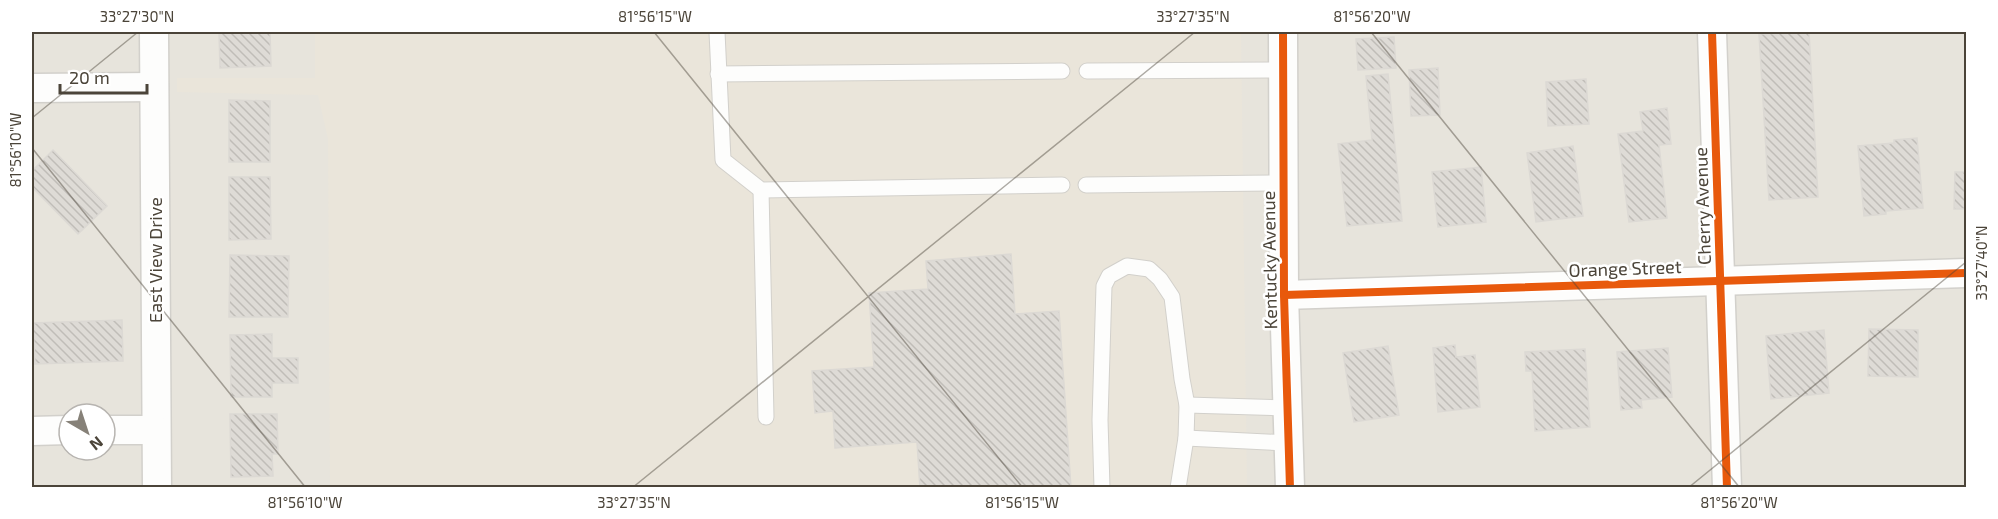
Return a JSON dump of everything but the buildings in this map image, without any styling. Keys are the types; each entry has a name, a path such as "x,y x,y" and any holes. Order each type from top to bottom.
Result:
{"street":[{"name":"East View Drive","path":"154,32 156,488"},
{"name":"Kentucky Avenue","path":"1282,32 1284,295 1290,488"},
{"name":"Cherry Avenue","path":"1712,32 1727,488"},
{"path":"32,87 154,87"},
{"name":"Orange Street","path":"1284,295 1966,273"},
{"path":"32,431 57,430"},
{"path":"117,430 155,430"}],"lane":[{"path":"717,32 723,160 761,190 1062,185"},
{"path":"1087,71 1283,70"},
{"path":"718,74 1062,71"},
{"path":"1086,185 1283,183"},
{"path":"761,190 766,417"},
{"path":"1102,488 1100,420 1104,286 1109,276 1127,266 1149,269 1160,279 1172,297 1187,405 1186,438 1179,488"},
{"path":"1187,405 1287,408"},
{"path":"1186,438 1288,443"}],"shaded area":[{"path":"32,32 1966,32 1966,487 32,487"},
{"path":"315,32 1241,32 1247,487 330,487 328,139 318,95 177,92 177,78 315,78"}],"cycle path":[{"path":"1283,32 1284,295 1290,488"},
{"path":"1712,32 1727,488"},
{"path":"1284,295 1966,273"}]}
